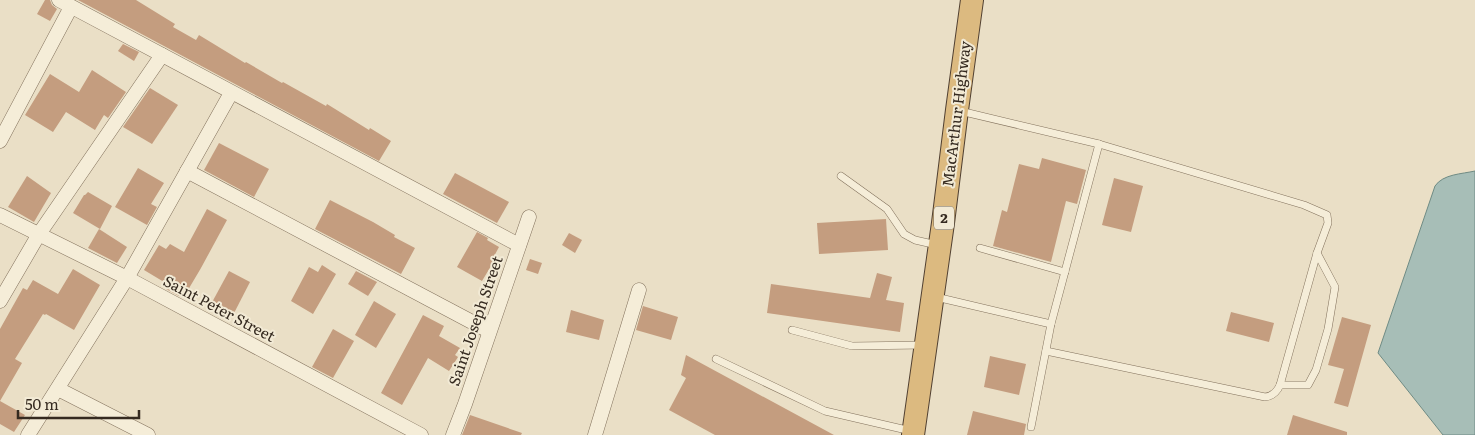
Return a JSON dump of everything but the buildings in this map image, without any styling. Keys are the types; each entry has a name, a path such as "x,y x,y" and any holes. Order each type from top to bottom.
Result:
{"highway":[{"name":"MacArthur Highway","path":"914,433 972,0"}],"street":[{"path":"59,0 519,245"},
{"path":"0,141 71,7"},
{"path":"0,301 39,234 162,55"},
{"path":"28,435 127,278 231,93"},
{"path":"187,171 489,331"},
{"name":"Saint Peter Street","path":"0,215 127,278 421,435"},
{"name":"Saint Joseph Street","path":"453,435 528,216"},
{"path":"595,435 639,290"},
{"path":"58,389 148,435"}],"lane":[{"path":"957,110 1099,144 1294,202 1327,215 1328,222 1317,254 1280,385 1277,392 1269,397 1265,398 1046,351"},
{"path":"1031,427 1050,324 1099,144"},
{"path":"841,176 887,209 904,234 915,240 940,246"},
{"path":"980,248 1065,272"},
{"path":"1280,385 1308,385 1316,370 1324,345 1335,287 1317,254"},
{"path":"933,297 1050,324"},
{"path":"792,330 852,346 926,345"},
{"path":"716,359 825,411 914,433"}],"water":[{"path":"1475,171 1475,435 1443,435 1378,353 1435,186 1438,182 1448,177"}]}
